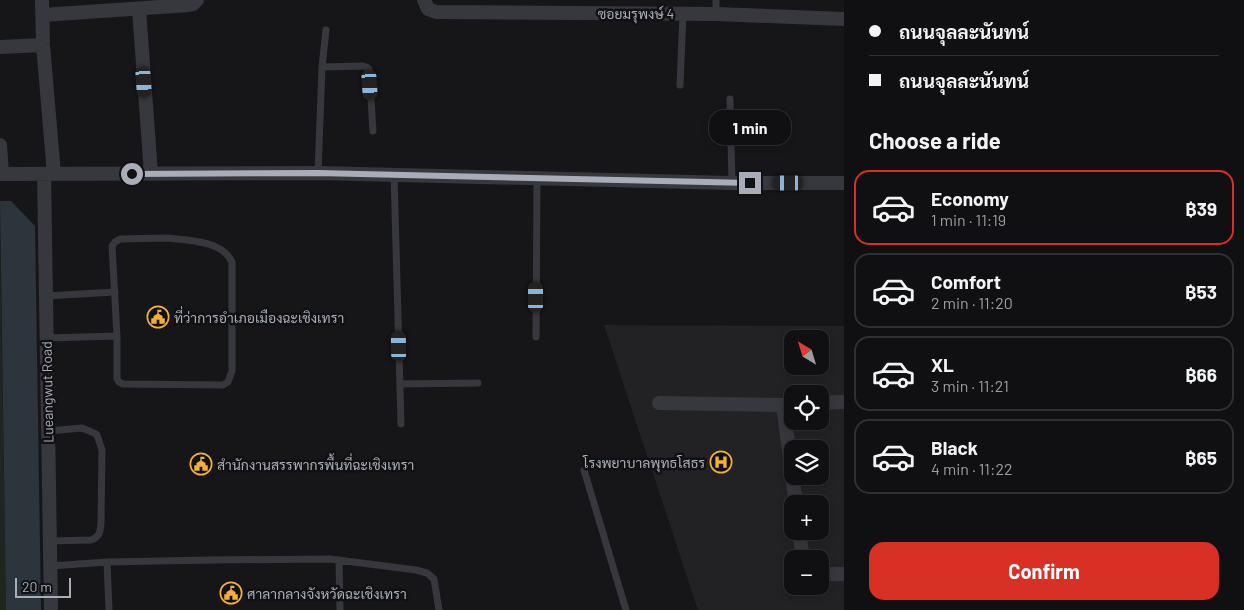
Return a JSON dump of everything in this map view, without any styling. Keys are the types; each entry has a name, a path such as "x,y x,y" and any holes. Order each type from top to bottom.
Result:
{"street":[{"name":"Lueangwut Road","path":"42,0 49,174 46,296 51,610"},
{"path":"43,15 189,5 197,0"},
{"name":"ซอยมรุพงษ์ 4","path":"426,5 436,12 683,14 716,7 844,19"},
{"path":"139,9 151,174"},
{"path":"0,47 43,45"},
{"path":"0,145 1,174 318,173 732,183 844,183"},
{"path":"829,403 844,402"},
{"path":"659,403 784,405"},
{"path":"790,430 795,495"},
{"path":"829,574 844,574"}],"lane":[{"path":"680,85 683,14"},
{"path":"318,173 322,67 326,30"},
{"path":"322,67 366,66 369,69 373,131"},
{"path":"730,99 732,183"},
{"path":"394,175 401,424"},
{"path":"536,337 537,178"},
{"path":"166,238 189,240 215,246 223,250 230,258 233,267 232,371 228,382 223,385 123,384 117,379 117,336 112,246 117,240 166,238"},
{"path":"46,296 114,292"},
{"path":"47,338 117,336"},
{"path":"400,384 478,383"},
{"path":"48,431 82,428 94,432 102,450 100,534 91,540 50,541"},
{"path":"584,470 626,610"},
{"path":"51,566 107,562 339,560 427,572 434,579 438,610"},
{"path":"339,560 340,610"},
{"path":"107,562 108,610"}],"shaded area":[{"path":"0,201 11,201 35,226 41,610 6,610"},
{"path":"0,237 6,610 0,610"},
{"name":"โรงพยาบาลพุทธโสธร","path":"604,325 844,326 844,610 698,610"}],"place":[{"name":"ที่ว่าการอำเภอเมืองฉะเชิงเทรา","path":"158,317"},
{"name":"โรงพยาบาลพุทธโสธร","path":"721,462"},
{"name":"สำนักงานสรรพากรพื้นที่ฉะเชิงเทรา","path":"201,464"},
{"name":"ศาลากลางจังหวัดฉะเชิงเทรา","path":"231,593"}],"route":[{"path":"132,174 318,173 750,183"}]}
